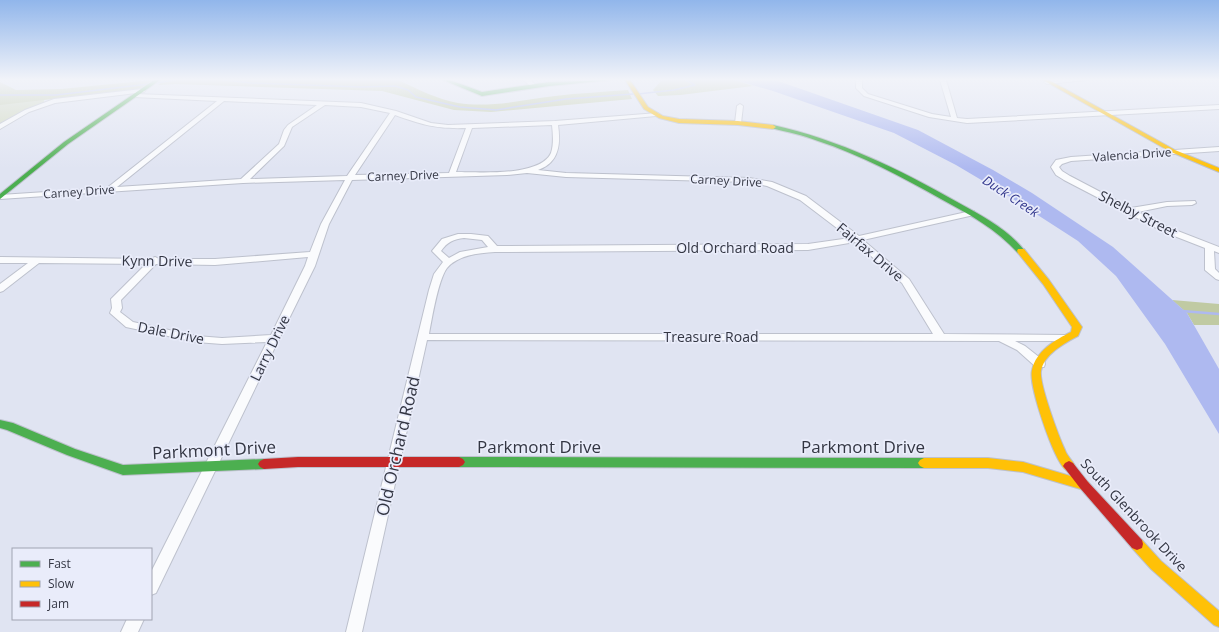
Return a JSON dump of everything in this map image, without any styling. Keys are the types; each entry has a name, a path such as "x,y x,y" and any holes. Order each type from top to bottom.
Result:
{"street":[{"path":"0,127 32,109"},
{"path":"0,197 48,157 116,109"},
{"path":"109,190 210,109"},
{"path":"243,181 282,145 285,139 286,130 314,109"},
{"path":"382,109 394,112 430,125 469,128 556,123 656,114"},
{"path":"648,109 656,114 680,121 738,123 781,129 841,146 897,171 971,213 1012,241 1035,268 1077,327 1075,334 1056,344 1043,358 1040,364"},
{"path":"738,123 740,109"},
{"path":"911,109 931,116 955,120 981,121 1191,109"},
{"path":"952,109 955,120"},
{"path":"1099,109 1175,152 1219,170"},
{"name":"Larry Drive","path":"152,586 276,338 310,266 334,206 349,177 394,112"},
{"path":"527,171 539,168 552,157 557,148 558,138 556,123"},
{"path":"452,174 469,128"},
{"name":"Valencia Drive","path":"1059,173 1055,167 1059,162 1071,159 1219,149"},
{"name":"Carney Drive","path":"0,197 243,181 507,173 527,171 566,175 749,180 769,184 802,198"},
{"name":"Shelby Street","path":"1059,173 1167,230 1219,250"},
{"name":"Fairfax Drive","path":"802,198 857,239 906,281 940,337"},
{"path":"1129,211 1167,204 1192,203"},
{"name":"Old Orchard Road","path":"354,632 423,337 440,272 449,263 462,254 495,248 808,247 857,239 971,213"},
{"path":"449,263 436,251 440,244 448,238 461,236 485,238 495,248"},
{"path":"1209,247 1210,270 1219,276"},
{"name":"Kynn Drive","path":"0,260 155,260 223,262 314,254"},
{"name":"Dale Drive","path":"155,260 116,299 117,308 115,313 130,325 196,339 222,341 276,338"},
{"path":"0,289 36,261"},
{"name":"Treasure Road","path":"423,337 1066,338"},
{"name":"Treasure Road","path":"999,338 1021,348 1040,364"},
{"name":"South Glenbrook Drive","path":"1040,364 1036,372 1042,399 1061,455 1084,485 1156,565 1219,620"},
{"name":"Parkmont Drive","path":"0,424 9,426 71,452 123,470 298,462 769,462 988,464 1022,467 1084,485"},
{"path":"129,632 135,620"}],"green space":[{"path":"0,109 27,109 0,125"},
{"path":"452,109 518,109 491,112"},
{"path":"1172,300 1219,304 1219,325 1194,325 1187,313"}],"water":[{"name":"Duck Creek","path":"826,109 859,109 918,130 993,170 1032,193 1113,247 1187,313 1219,369 1219,434 1165,344 1116,276 1078,241 1010,197 956,165 894,133"}],"waterway":[{"path":"490,109 499,109"},
{"path":"1182,311 1219,314"}],"traffic: fast":[{"path":"0,197 66,143 115,109"},
{"path":"773,127 820,139 887,167 931,190 979,218 1006,236 1021,251"},
{"path":"0,424 9,426 71,452 123,470 264,464"},
{"path":"459,462 924,463"}],"traffic: slow":[{"path":"648,109 661,117 679,121 738,123 773,127"},
{"path":"1098,109 1173,151 1219,170"},
{"path":"1021,251 1046,282 1077,327 1075,334 1063,340 1046,353 1038,364 1036,371 1038,387 1051,428 1059,450 1069,466"},
{"path":"924,463 988,463 1023,467 1084,485"},
{"path":"1137,544 1156,565 1219,620"}],"traffic: jam":[{"path":"264,464 298,462 459,462"},
{"path":"1069,466 1137,544"}]}
